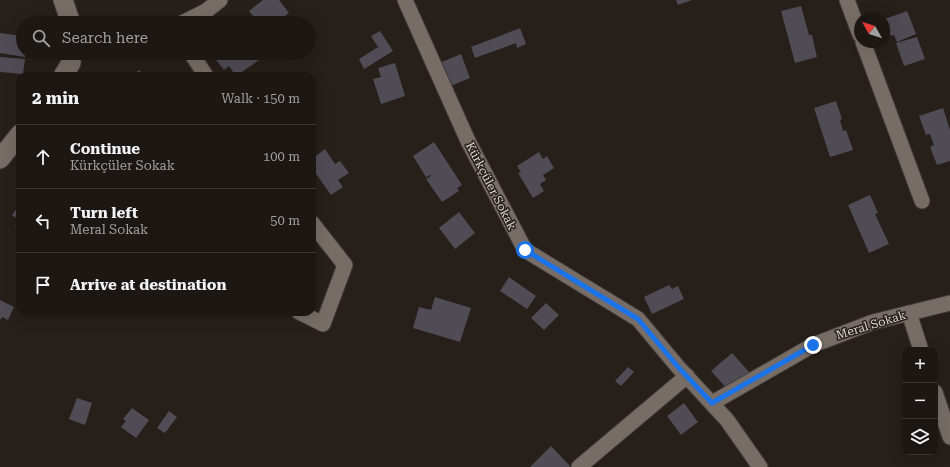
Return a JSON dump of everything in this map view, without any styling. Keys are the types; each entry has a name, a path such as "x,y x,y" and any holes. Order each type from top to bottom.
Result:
{"street":[{"path":"64,0 69,16"},
{"path":"196,16 206,11 220,0"},
{"name":"Kürkçüler Sokak","path":"405,0 468,141 525,250 638,319 727,420 760,467"},
{"path":"847,0 854,19"},
{"path":"865,48 922,201"},
{"path":"66,72 72,63 72,60"},
{"path":"196,60 204,72"},
{"path":"0,159 16,139"},
{"path":"307,316 323,324 345,265 316,228"},
{"name":"Meral Sokak","path":"712,403 813,345 873,322 950,303"},
{"path":"909,313 920,347"},
{"path":"579,467 687,376"},
{"path":"938,401 950,437"}],"building":[{"path":"263,0 279,0 289,13 285,16 253,16 249,11"},
{"path":"676,0 692,0 678,5"},
{"path":"801,6 809,35 812,35 817,57 795,63 781,11"},
{"path":"907,11 916,34 897,42 894,35 891,36 890,33 890,17"},
{"path":"520,28 526,44 517,48 516,43 475,58 471,47"},
{"path":"380,31 393,51 364,69 359,59 378,47 371,36"},
{"path":"0,33 16,35 16,56 0,53"},
{"path":"917,37 925,59 904,66 896,43"},
{"path":"461,54 470,78 446,88 437,64"},
{"path":"0,57 25,60 23,72 16,72 16,73 0,72"},
{"path":"216,60 259,60 242,72 233,72 229,66 224,70"},
{"path":"395,63 405,96 381,104 373,79 381,77 378,68"},
{"path":"836,101 842,119 840,120 843,131 846,130 853,150 830,157 814,108"},
{"path":"943,108 950,130 950,161 937,165 930,147 934,145 930,134 926,135 919,116"},
{"path":"434,142 462,185 457,188 459,191 442,202 426,179 431,175 426,177 413,156"},
{"path":"325,149 335,164 340,161 349,173 338,180 343,187 331,195 316,174 316,156"},
{"path":"539,152 543,159 547,156 554,168 543,175 546,180 540,184 544,191 533,198 518,173 521,172 517,166"},
{"path":"870,195 878,213 875,214 889,244 869,253 848,205"},
{"path":"16,210 16,218 12,215"},
{"path":"459,212 475,233 455,249 439,228"},
{"path":"509,277 536,296 527,309 500,291"},
{"path":"669,285 672,289 678,286 684,299 652,314 644,297"},
{"path":"435,297 471,308 460,342 413,328 419,307 431,310"},
{"path":"0,300 14,307 8,320 2,317 0,320"},
{"path":"546,303 559,315 544,330 531,318"},
{"path":"732,353 750,373 730,392 711,371"},
{"path":"628,367 634,372 621,386 615,381"},
{"path":"77,398 92,403 85,425 69,419"},
{"path":"684,403 698,422 681,435 667,416"},
{"path":"132,408 149,420 136,438 121,427 126,421 123,419"},
{"path":"169,411 177,417 165,433 157,428"},
{"path":"551,446 570,466 569,467 530,467"}],"route":[{"path":"525,250 638,319 678,367 712,403 813,345"}]}
